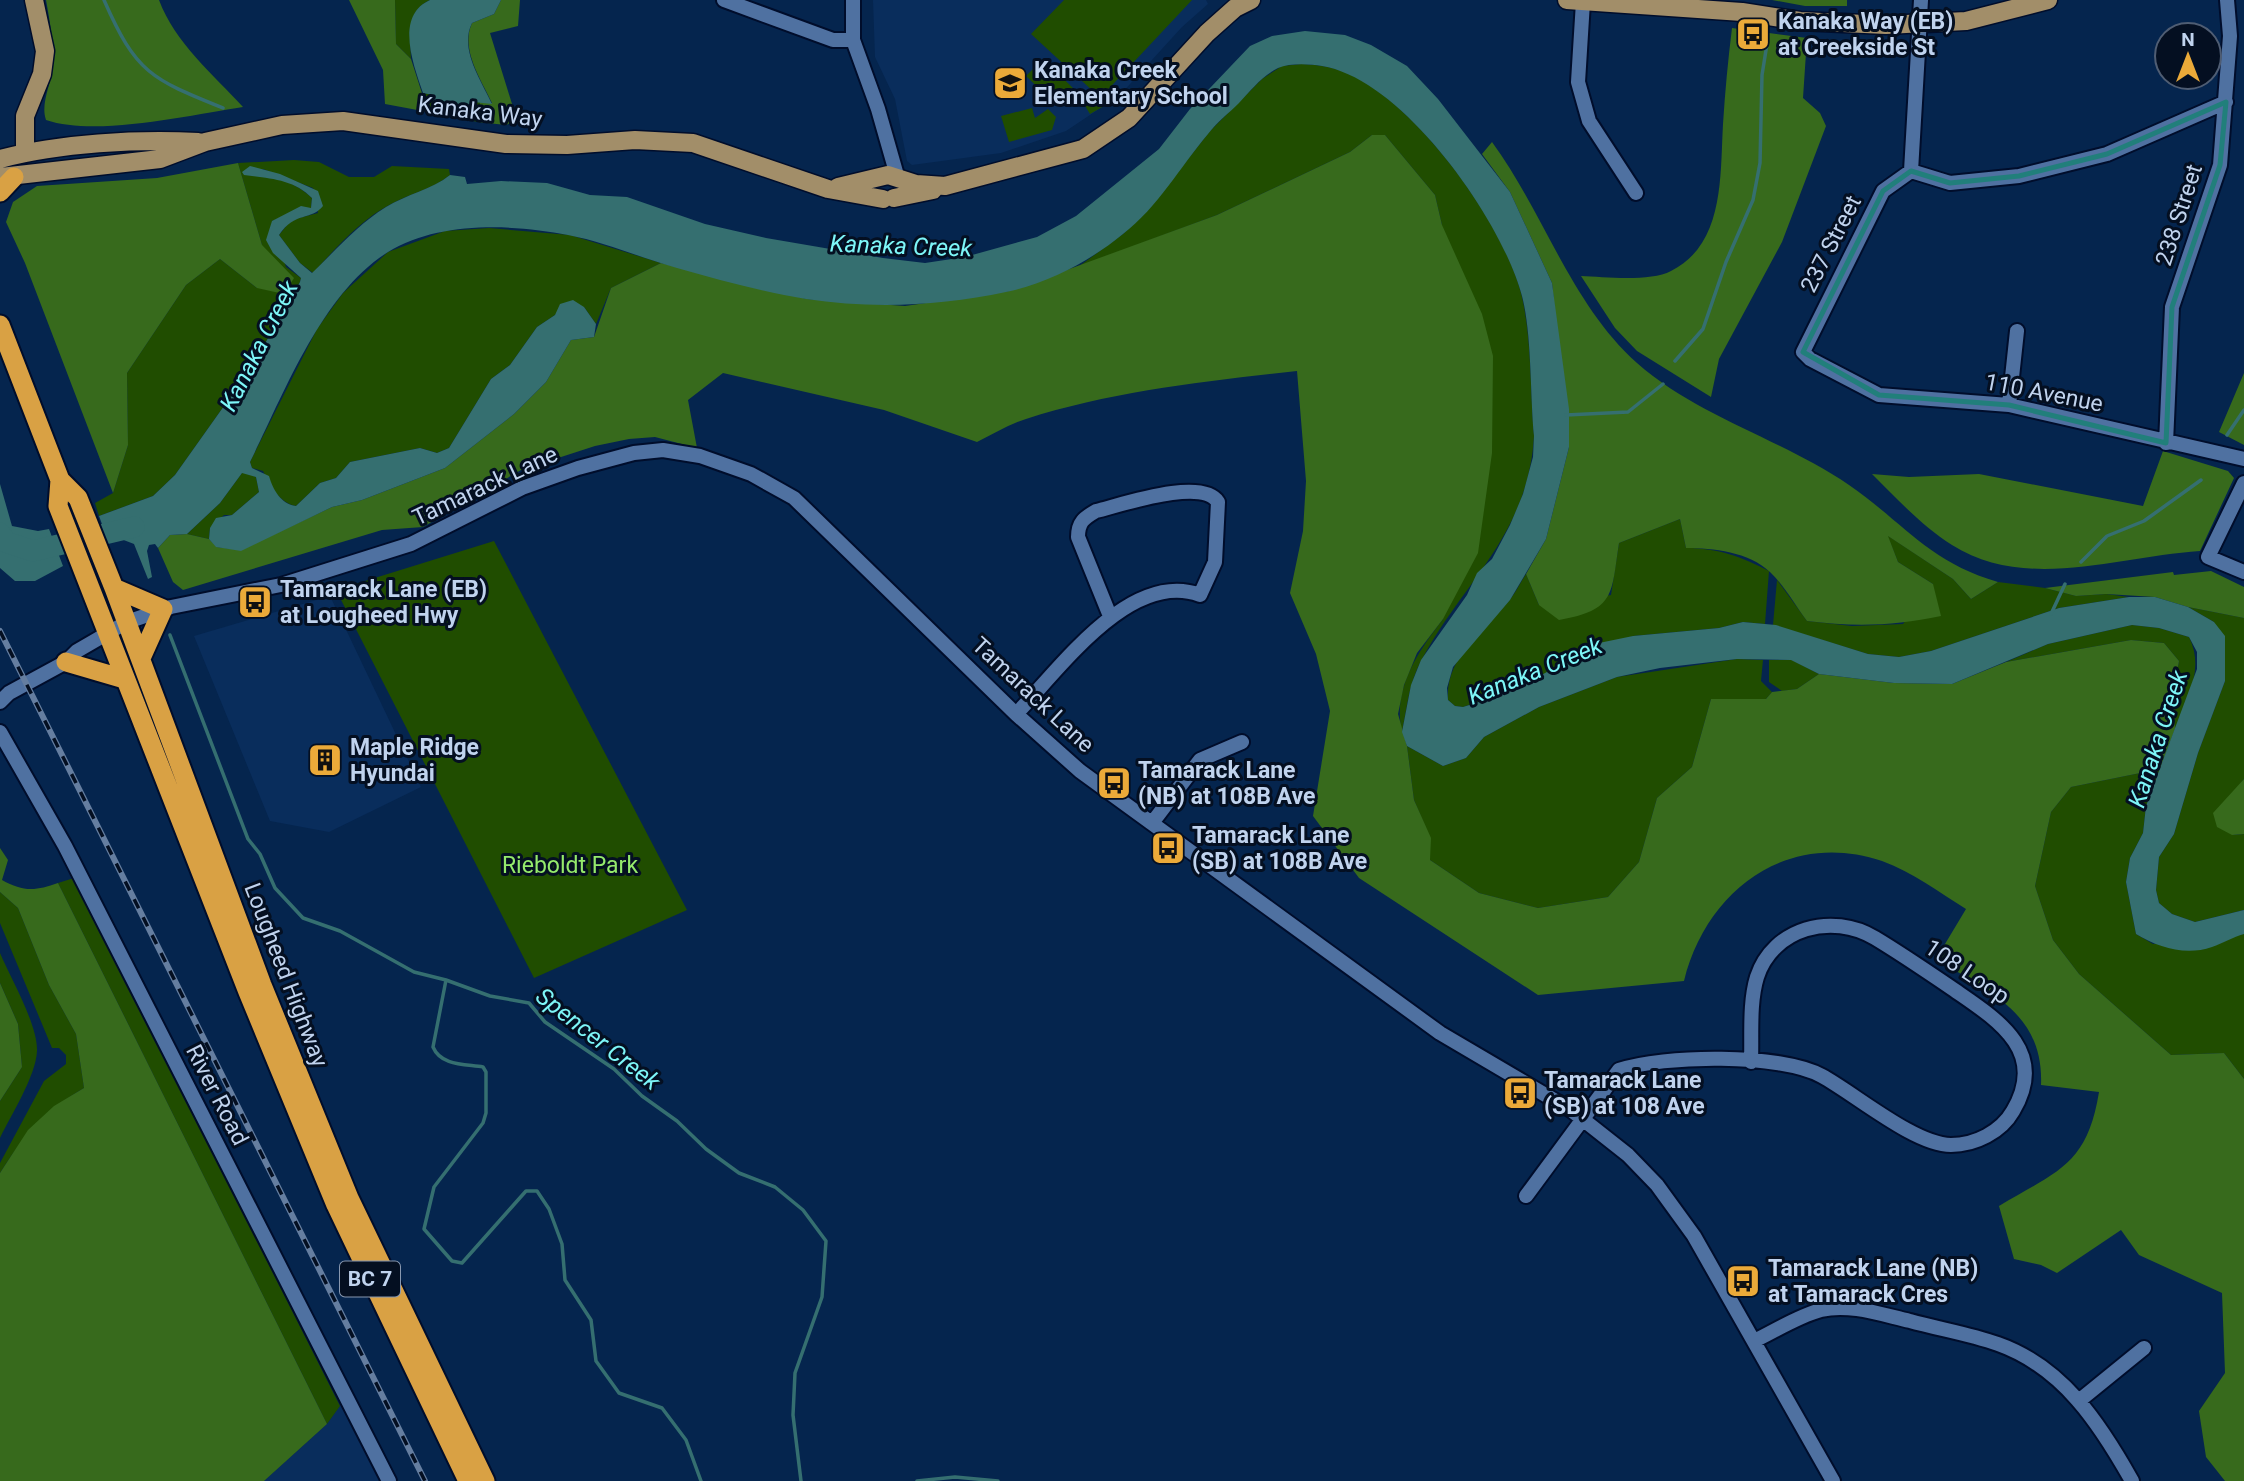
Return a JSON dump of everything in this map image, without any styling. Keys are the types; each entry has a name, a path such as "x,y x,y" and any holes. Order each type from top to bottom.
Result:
{"highway":[{"path":"0,192 7,177"},
{"name":"Lougheed Highway","path":"0,325 6,352 60,480 78,498 114,588 262,985 344,1186 485,1481"},
{"name":"Lougheed Highway","path":"60,480 58,506 124,679 335,1205 468,1481"},
{"path":"114,588 163,609 141,658"},
{"path":"66,662 124,679"}],"main road":[{"path":"9,155 41,74 45,51 34,0"},
{"path":"1575,1 1688,4 1800,22 1918,24 1994,16 2049,0"},
{"name":"Kanaka Way","path":"7,177 160,159 205,142 282,125 343,121 506,144 674,141 709,147 828,188 889,199 928,194 940,187 1059,158 1107,135 1129,118 1207,33 1239,3"},
{"name":"Kanaka Way","path":"9,155 158,140 205,142"},
{"path":"889,179 876,191 889,199"},
{"name":"Kanaka Way","path":"828,188 889,179 940,187"}],"street":[{"path":"724,0 833,40 853,40"},
{"path":"853,0 853,40 880,113 889,179"},
{"path":"1922,0 1918,24 1911,171 1950,183 2019,176 2107,154 2226,102"},
{"name":"238 Street","path":"2166,443 2172,307 2220,165 2230,36 2227,0"},
{"path":"1575,1 1578,82 1589,121 1636,193"},
{"name":"237 Street","path":"1803,352 1883,191 1911,171"},
{"path":"2009,405 2017,331"},
{"name":"110 Avenue","path":"1803,352 1810,359 1880,395 2009,405 2244,459"},
{"name":"Tamarack Lane","path":"108,632 163,609 281,585 349,564 431,536 543,480 634,453 669,451 717,461 762,479 794,498 1016,714 1080,771 1447,1038 1581,1117 1635,1162 1676,1210 1706,1255 1833,1481"},
{"path":"2244,484 2208,557 2244,572"},
{"path":"1016,714 1110,616 1153,595 1180,590 1202,599 1215,562 1217,502 1207,493 1189,490 1096,511 1083,518 1078,527 1078,537 1110,616"},
{"path":"0,702 9,693 66,662 77,651 108,632"},
{"name":"River Road","path":"0,732 65,846 389,1481"},
{"path":"1152,823 1200,760 1242,742"},
{"name":"108 Loop","path":"1526,1196 1581,1117 1619,1070 1639,1063 1659,1059 1751,1062 1805,1068 1924,1139 1950,1145 1984,1137 2003,1124 2018,1101 2024,1075 2020,1049 2000,1022 1872,936 1842,925 1816,926 1794,933 1764,962 1754,992 1751,1062"},
{"path":"1754,1341 1824,1309 1857,1309 1996,1343 2045,1371 2080,1400 2103,1429 2132,1481"},
{"path":"2080,1400 2144,1348"}],"highlighted area":[{"path":"2226,102 2220,165 2172,307 2166,443 2009,405 1879,395 1803,352 1883,191 1911,171 1950,183 2019,176 2107,154"}],"shaded area":[{"path":"430,0 501,0 494,14 472,23 468,43 473,64 492,104 473,102 468,110 434,105 433,95 423,93 412,56 410,29 412,17 419,7"},
{"name":"Kanaka Creek Elementary School","path":"873,0 1206,0 1208,4 1182,27 1120,95 1066,131 1001,153 912,165 907,161 895,99 875,57"},
{"path":"1305,31 1345,35 1371,45 1407,66 1438,99 1510,192 1552,283 1569,409 1569,447 1546,539 1510,600 1453,667 1447,688 1448,700 1455,706 1463,707 1482,701 1518,688 1599,643 1633,636 1719,628 1743,622 1776,625 1868,654 1899,657 1931,651 2059,608 2129,597 2155,597 2188,607 2214,622 2225,636 2225,681 2198,753 2174,834 2159,857 2156,890 2159,903 2172,914 2195,922 2244,910 2244,934 2202,950 2183,951 2163,947 2136,934 2126,882 2130,858 2143,833 2146,806 2197,669 2197,652 2189,637 2159,628 2132,625 2048,644 1952,684 1894,683 1819,674 1791,660 1737,659 1660,668 1617,677 1539,707 1484,737 1466,758 1443,766 1407,746 1402,732 1411,685 1421,660 1467,595 1477,573 1492,559 1523,494 1533,457 1534,436 1528,328 1522,296 1511,265 1494,230 1445,157 1416,124 1385,97 1353,76 1322,66 1283,66 1262,79 1212,130 1147,212 1097,253 1038,283 981,297 906,305 806,299 709,277 582,238 547,231 476,228 452,230 408,242 388,252 364,270 324,319 291,377 250,462 252,468 269,476 275,491 291,505 296,506 320,483 336,478 350,462 420,448 437,453 449,448 491,379 510,365 537,327 555,315 560,304 573,300 584,307 596,324 594,337 571,340 546,382 514,414 445,468 362,500 332,507 241,551 216,547 209,539 210,528 216,518 232,515 259,492 256,477 242,473 220,503 187,534 170,535 158,548 155,544 149,545 147,551 152,577 148,579 134,544 121,539 109,543 99,516 153,496 175,475 251,368 300,282 301,278 273,253 266,240 272,221 301,206 311,208 312,198 289,183 244,175 242,172 250,166 280,174 318,191 323,206 318,211 291,222 279,235 300,263 312,273 376,214 450,175 465,177 467,184 501,181 547,183 590,195 627,197 705,224 766,238 925,263 965,257 1037,237 1076,216 1159,149 1190,109 1250,46 1272,36"},
{"path":"0,484 12,526 38,531 49,529 63,566 35,581 15,581 0,568"},
{"name":"Maple Ridge Hyundai","path":"330,596 421,787 329,832 270,821 194,636"},
{"path":"345,1398 387,1481 264,1481 327,1424"}],"green space":[{"path":"46,0 159,0 166,16 185,44 243,107 116,125 67,125 46,120 44,107 52,58"},
{"path":"349,0 395,0 396,44 411,59 428,112 385,104 383,70"},
{"path":"395,0 430,0 422,5 413,17 410,33 411,59 396,44"},
{"path":"501,0 520,0 518,26 490,33 517,120 506,125 478,122 480,102 492,103 473,64 469,43 472,23 494,14"},
{"path":"1064,0 1192,0 1100,98 1104,106 1090,114 1082,101 1095,93 1031,34"},
{"path":"1772,0 1847,0 1847,6 1805,6"},
{"path":"1732,28 1807,38 1803,98 1820,113 1826,126 1782,242 1719,359 1711,397 1637,351 1615,328 1581,276 1651,277 1671,271 1689,259 1701,244 1710,226 1719,186"},
{"path":"1043,59 1073,88 1056,105 1026,76"},
{"path":"1302,64 1338,70 1375,89 1429,139 1455,170 1498,236 1513,268 1525,314 1534,436 1529,471 1520,502 1491,556 1421,661 1411,687 1402,732 1401,701 1409,672 1443,619 1442,225 1435,195 1385,135 1372,135 1350,152 1217,215 1078,267 1123,234 1148,210 1210,131 1262,79 1282,66"},
{"path":"423,93 433,95 434,105 468,110 472,102 480,102 478,122 428,112"},
{"path":"1032,108 1035,118 1048,109 1056,117 1052,130 1009,142 1001,116"},
{"path":"1372,135 1385,135 1435,195 1442,225 1482,314 1493,356 1492,453 1478,553 1443,619 1417,653 1404,685 1398,714 1407,746 1414,800 1431,838 1430,860 1479,893 1538,908 1608,897 1639,862 1657,798 1692,767 1711,699 1766,699 1772,692 1797,689 1819,674 1894,683 1952,684 2006,662 2131,640 2164,643 2179,661 2174,691 2175,729 2160,769 2071,787 2051,812 2035,886 2053,940 2079,974 2171,1055 2224,1053 2244,1079 2244,1481 2225,1481 2206,1457 2199,1411 2225,1373 2222,1293 2139,1255 2121,1230 2057,1273 2041,1265 2014,1259 1999,1206 2066,1164 2086,1136 2094,1117 2099,1092 2041,1085 2040,1060 2023,1022 1993,994 1936,959 1966,909 1915,877 1882,861 1847,853 1814,853 1784,861 1756,875 1732,895 1711,919 1695,948 1684,981 1538,995 1359,878 1313,816 1330,711 1316,654 1290,593 1303,531 1306,481 1297,371 1195,383 1092,401 1020,421 977,442 884,410 723,373 688,400 697,448 655,437 595,446 521,470 423,527 382,530 183,590 173,582 158,548 170,535 187,534 209,539 217,547 241,550 332,507 362,500 445,468 514,414 546,382 571,340 594,337 611,288 661,263 807,299 905,306 1009,291 1217,215 1350,152"},
{"path":"1492,142 1594,314 1637,363 1686,398 1796,454 1849,485 1935,553 1953,564 1998,582 1971,599 1953,579 1888,536 1898,562 1933,584 1941,616 1874,624 1807,621 1780,583 1761,565 1730,552 1686,548 1680,519 1619,543 1612,587 1601,605 1578,616 1559,620 1539,605 1526,574 1546,539 1569,447 1552,283 1510,192 1482,154"},
{"path":"294,160 319,162 349,177 374,177 392,166 449,169 450,175 369,218 313,273 300,263 279,235 291,220 318,213 313,188 263,169 249,176 265,175 283,180 300,188 312,198 311,208 272,221 286,267 301,278 300,282 251,368 175,475 153,496 99,516 95,503 113,493 128,445 127,373 186,285 220,259 257,288 262,245 238,163"},
{"path":"238,163 262,245 294,278 284,294 257,288 220,259 186,285 127,373 128,445 113,493 25,263 6,222 13,202 37,186 157,178"},
{"path":"489,228 570,235 661,263 611,288 596,324 584,307 555,315 537,327 510,365 491,379 449,448 437,453 420,448 350,462 336,478 320,483 296,506 285,501 276,493 263,471 252,468 250,462 317,329 343,293 388,252 445,231"},
{"path":"2244,373 2244,445 2219,432"},
{"path":"2163,451 2228,471 2234,478 2200,551 2074,568 2010,566 1980,559 1952,545 1930,529 1872,474 1909,477 1979,474 2143,506"},
{"path":"242,473 256,477 259,492 232,515 224,515 210,528 209,539 187,534 220,503"},
{"path":"1680,519 1686,548 1729,554 1769,571 1765,624 1743,622 1719,628 1633,636 1518,688 1463,707 1455,706 1448,700 1449,685 1459,658 1511,599 1526,574 1539,605 1611,595 1619,543"},
{"path":"1887,535 1953,579 1971,599 1998,582 2045,588 2076,596 2106,594 2129,597 2059,608 1931,651 1899,657 1868,654 1773,625 1777,580 1807,621 1852,626 1903,624 1933,584 1898,562"},
{"name":"Rieboldt Park","path":"494,541 687,910 534,978 336,590"},
{"path":"2211,571 2244,587 2244,618 2188,607 2155,597 2106,594 2076,596 2045,588 2173,572 2174,575"},
{"path":"2188,607 2244,618 2244,779 2240,784 2232,835 2244,834 2244,910 2195,922 2172,914 2159,903 2156,890 2159,857 2174,834 2198,753 2225,681 2214,622"},
{"path":"2132,625 2159,628 2189,637 2195,672 2175,729 2174,691 2179,661 2164,643 2131,640 2006,662 2048,644"},
{"path":"1737,659 1763,660 1761,681 1772,692 1766,699 1711,699 1692,767 1657,798 1639,862 1608,897 1538,908 1479,893 1430,860 1430,838 1414,800 1407,746 1443,766 1466,758 1484,737 1539,707 1617,677"},
{"path":"1769,660 1792,660 1819,674 1797,689 1782,691 1769,682"},
{"path":"2160,769 2146,806 2143,833 2130,858 2126,882 2136,934 2153,944 2244,934 2244,1079 2224,1053 2171,1055 2079,974 2053,940 2035,886 2051,812 2071,787"},
{"path":"2244,779 2244,834 2232,835 2217,827 2213,813"},
{"path":"0,848 8,860 2,880 30,889 58,883 327,1424 264,1481 0,1481 0,1173 28,1130 54,1106 84,1088 76,1034 49,985 18,908 0,892"},
{"path":"74,878 340,1406 327,1424 58,883"},
{"path":"0,892 18,908 49,985 76,1034 84,1088 36,1124 0,1173 0,1163 44,1081 66,1064 66,1055 59,1048 52,1048 0,923"},
{"path":"0,953 29,1015 37,1051 28,1083 0,1138 0,1101 22,1067 18,1024 0,983"},
{"path":"0,983 18,1024 22,1067 0,1101"}],"waterway":[{"path":"104,0 126,44 148,70 179,89 223,108"},
{"path":"1675,361 1703,329 1726,262 1753,200 1760,163 1762,75 1767,44"},
{"path":"1566,415 1628,412 1663,384"},
{"path":"2227,435 2244,410"},
{"path":"2081,562 2107,536 2144,521 2201,480"},
{"name":"Kanaka Creek","path":"0,533 6,542 33,551 134,527"},
{"path":"2051,614 2065,584"},
{"name":"Spencer Creek","path":"170,635 248,839 260,854 275,888 303,918 340,931 414,972 490,996 529,1003 545,1022 614,1069 706,1149 739,1173 775,1187 803,1210 826,1241 822,1297 795,1373 793,1415 801,1481"},
{"path":"446,980 433,1047 448,1061 483,1067 486,1072 486,1113 483,1123 434,1187 424,1229 452,1261 462,1263 526,1191 537,1191 549,1209 562,1244 565,1280 591,1320 596,1361 619,1393 662,1408 686,1440 701,1481"},
{"name":"Spencer Creek","path":"917,1481 955,1477 998,1481"}],"railway":[{"path":"0,631 425,1481"}],"place":[{"name":"Kanaka Way (EB) at Creekside St","path":"1753,34"},
{"name":"Kanaka Creek Elementary School","path":"1010,83"},
{"name":"Tamarack Lane (EB) at Lougheed Hwy","path":"255,602"},
{"name":"Maple Ridge Hyundai","path":"325,760"},
{"name":"Tamarack Lane (NB) at 108B Ave","path":"1114,783"},
{"name":"Tamarack Lane (SB) at 108B Ave","path":"1168,848"},
{"name":"Tamarack Lane (SB) at 108 Ave","path":"1520,1093"},
{"name":"Tamarack Lane (NB) at Tamarack Cres","path":"1743,1281"}]}
